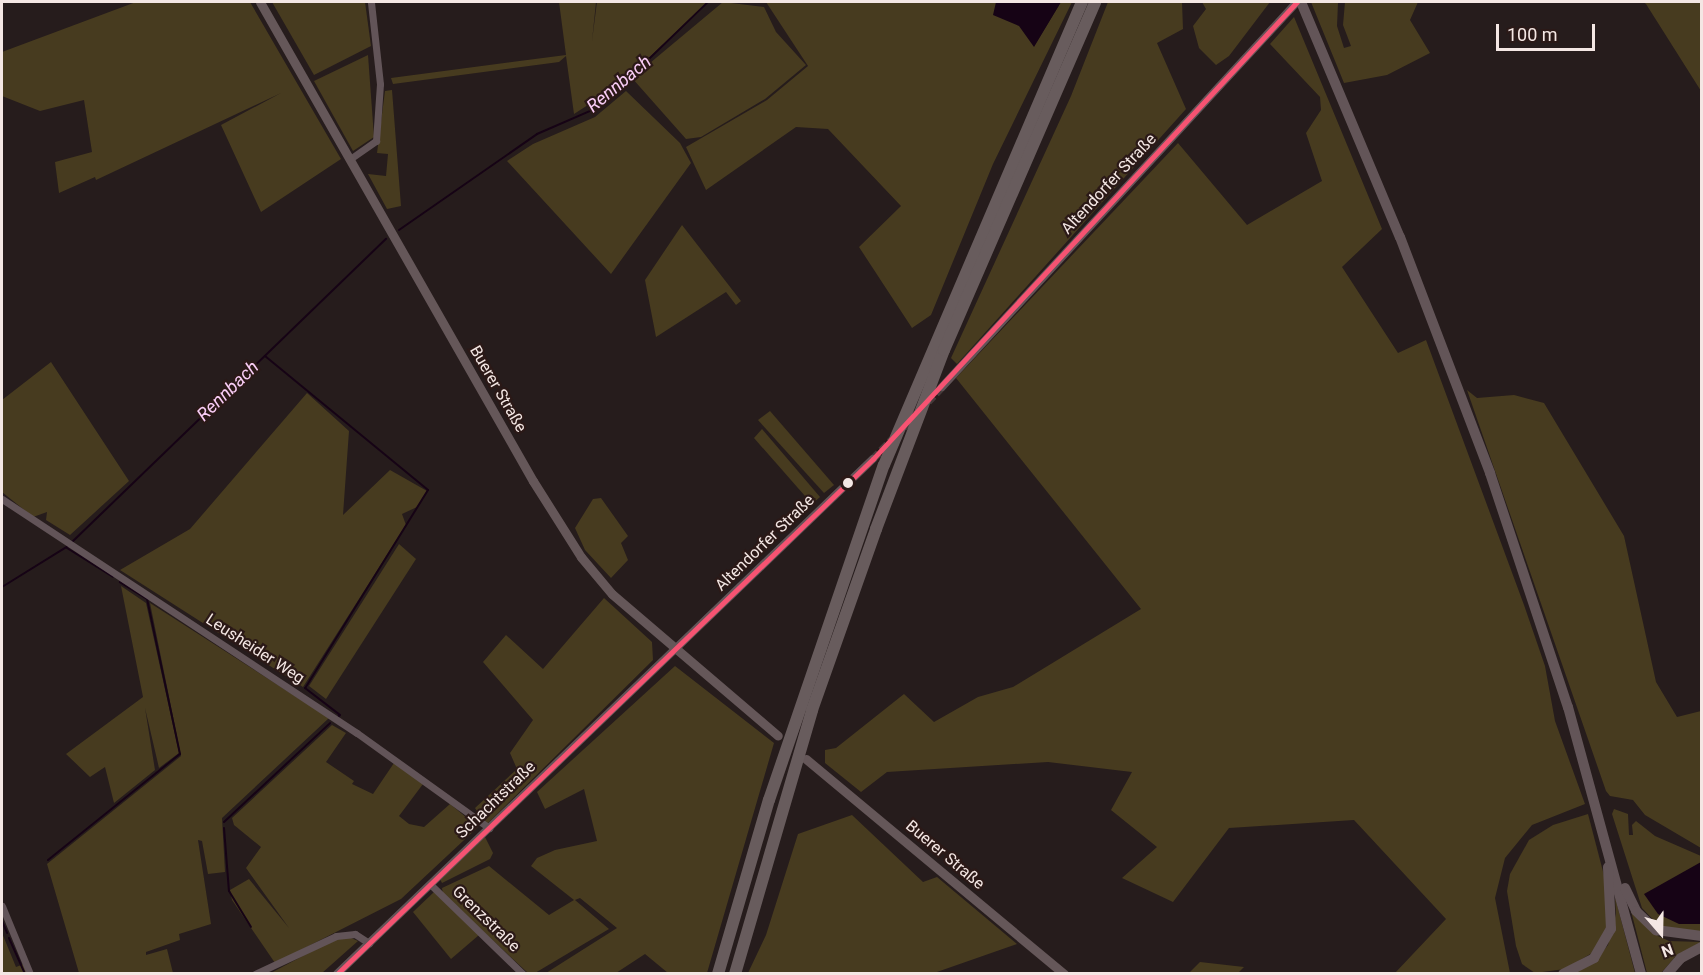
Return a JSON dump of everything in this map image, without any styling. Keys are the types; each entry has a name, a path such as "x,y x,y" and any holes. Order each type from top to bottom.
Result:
{"highway":[{"path":"718,974 769,800 884,465 1082,2"},
{"path":"735,974 812,710 876,529 944,350 1064,81 1095,2"}],"main road":[{"name":"Buerer Straße","path":"260,2 560,527 612,594 778,736"},
{"path":"1301,4 1400,237 1491,473 1594,794 1641,974"},
{"name":"Buerer Straße","path":"806,759 1064,974"},
{"path":"1605,837 1629,899 1645,923 1672,935 1701,936"},
{"path":"1563,974 1594,958 1611,929 1605,837"},
{"path":"1667,974 1681,957 1701,947"}],"street":[{"path":"350,159 376,141 380,84 371,2"},
{"name":"Altendorfer Straße","path":"942,387 1301,4"},
{"name":"Altendorfer Straße","path":"676,648 873,459"},
{"name":"Leusheider Weg","path":"2,499 357,733 489,828"},
{"name":"Schachtstraße","path":"338,974 676,648"},
{"name":"Grenzstraße","path":"430,884 523,974"},
{"path":"2,906 30,974"},
{"path":"255,974 336,936 355,934 369,943"}],"shaded area":[{"path":"136,2 250,2 341,159 261,212 221,125 281,93 96,180 95,177 59,193 55,162 92,152 84,100 40,111 2,96 2,52"},
{"path":"272,2 365,2 371,46 314,75"},
{"path":"559,2 596,2 592,41 597,2 708,2 622,83 574,114 566,56 559,62 393,84 391,78 566,55"},
{"path":"723,2 764,7 776,32 806,65 765,99 701,137 686,139 632,78"},
{"path":"766,2 1030,2 1034,46 1061,2 1072,2 993,164 931,315 912,328 859,247 901,206 828,129 796,127 706,190 686,147 767,100 808,66"},
{"path":"996,2 1061,2 1034,47 1019,26 993,15"},
{"path":"1108,2 1182,2 1183,29 1157,43 1186,109 957,364 951,358 1071,96"},
{"path":"1202,2 1270,2 1229,56 1216,65 1199,48 1193,26 1206,9"},
{"path":"1311,2 1338,3 1337,26 1344,48 1351,46 1343,25 1345,2 1418,2 1410,20 1430,53 1387,75 1344,83"},
{"path":"1643,2 1701,2 1701,91 1646,4"},
{"path":"1294,17 1382,229 1342,267 1398,353 1426,340 1545,666 1555,721 1585,804 1532,825 1505,858 1495,898 1510,973 1395,973 1446,919 1354,820 1229,828 1173,902 1122,878 1157,847 1111,810 1132,772 1048,762 887,772 861,792 825,763 825,750 836,748 904,694 934,722 978,697 1013,687 1141,609 956,378 1178,143 1247,225 1322,181 1306,133 1321,110 1320,97 1270,44"},
{"path":"368,55 374,137 353,151 314,81"},
{"path":"392,90 401,206 387,209 368,174 386,176 388,154 377,153 385,91"},
{"path":"626,91 680,143 691,163 611,274 507,161 533,144 595,117"},
{"path":"682,225 741,301 736,305 726,292 656,337 645,280"},
{"path":"51,362 129,481 70,535 46,520 47,512 33,517 2,492 2,400"},
{"path":"1467,390 1477,398 1514,395 1544,403 1624,536 1656,682 1677,717 1701,711 1701,848 1645,815 1633,800 1610,796 1606,791"},
{"path":"307,393 349,431 343,515 390,470 427,491 417,507 402,514 406,525 303,687 120,570 190,529"},
{"path":"770,411 834,485 824,493 758,420"},
{"path":"762,429 820,497 812,504 754,438"},
{"path":"601,498 628,536 621,543 628,560 611,578 585,550 575,528 593,499"},
{"path":"399,544 416,559 326,699 309,686"},
{"path":"121,586 146,603 179,753 159,768 145,708 155,770 114,803 105,767 90,777 66,754 143,697"},
{"path":"604,598 652,642 653,660 486,825 475,808 517,769 510,753 533,720 483,662 506,635 543,669"},
{"path":"150,603 329,718 222,818 225,872 208,874 202,841 198,840 211,924 179,934 180,940 146,952 146,955 167,949 173,973 79,973 47,864 181,756"},
{"path":"675,666 774,743 707,973 668,973 645,954 616,973 546,973 617,928 580,898 575,900 609,929 535,973 528,973 443,894 442,888 489,866 549,915 574,900 531,866 537,858 555,850 597,841 584,789 545,809 537,792"},
{"path":"332,725 346,733 326,762 354,781 352,784 373,794 394,763 423,784 399,816 409,824 424,827 450,804 478,827 401,899 275,963 232,900 230,890 249,879 289,928 246,868 261,847 234,825 232,818"},
{"path":"1614,809 1628,814 1629,835 1633,835 1632,825 1636,821 1655,836 1701,856 1701,932 1661,928 1642,908 1612,814"},
{"path":"1588,814 1606,883 1607,929 1592,953 1565,969 1535,973 1522,964 1516,946 1507,891 1510,874 1529,840 1553,825"},
{"path":"852,815 923,882 937,877 1017,944 934,973 748,973 766,935 798,834"},
{"path":"485,837 493,853 490,859 442,883 440,879"},
{"path":"1701,862 1701,924 1679,924 1658,914 1644,894"},
{"path":"434,892 479,935 451,959 413,912"},
{"path":"1615,897 1635,973 1574,974 1600,955 1608,945 1616,914"},
{"path":"1631,911 1658,936 1669,941 1701,942 1676,956 1661,973 1647,973"},
{"path":"2,933 16,967 24,964 28,973 2,973"},
{"path":"349,937 358,941 322,973 269,974 331,941"},
{"path":"1200,962 1244,967 1238,973 1189,973"}],"waterway":[{"name":"Rennbach","path":"399,230 537,134 590,111 622,85 708,2"},
{"name":"Rennbach","path":"71,543 386,239"},
{"path":"265,356 428,490 305,688 340,715 338,717"},
{"name":"Rennbach","path":"2,587 68,546"},
{"path":"67,548 113,577"},
{"path":"48,860 180,754 147,599 120,582"},
{"path":"224,822 330,723"},
{"path":"224,828 229,891 251,927"},
{"path":"2,921 7,933"},
{"path":"9,938 25,974"}],"tunnel":[{"path":"903,428 942,387"},
{"path":"873,459 892,440"}],"transit line":[{"path":"337,974 873,459 1297,2"}]}
